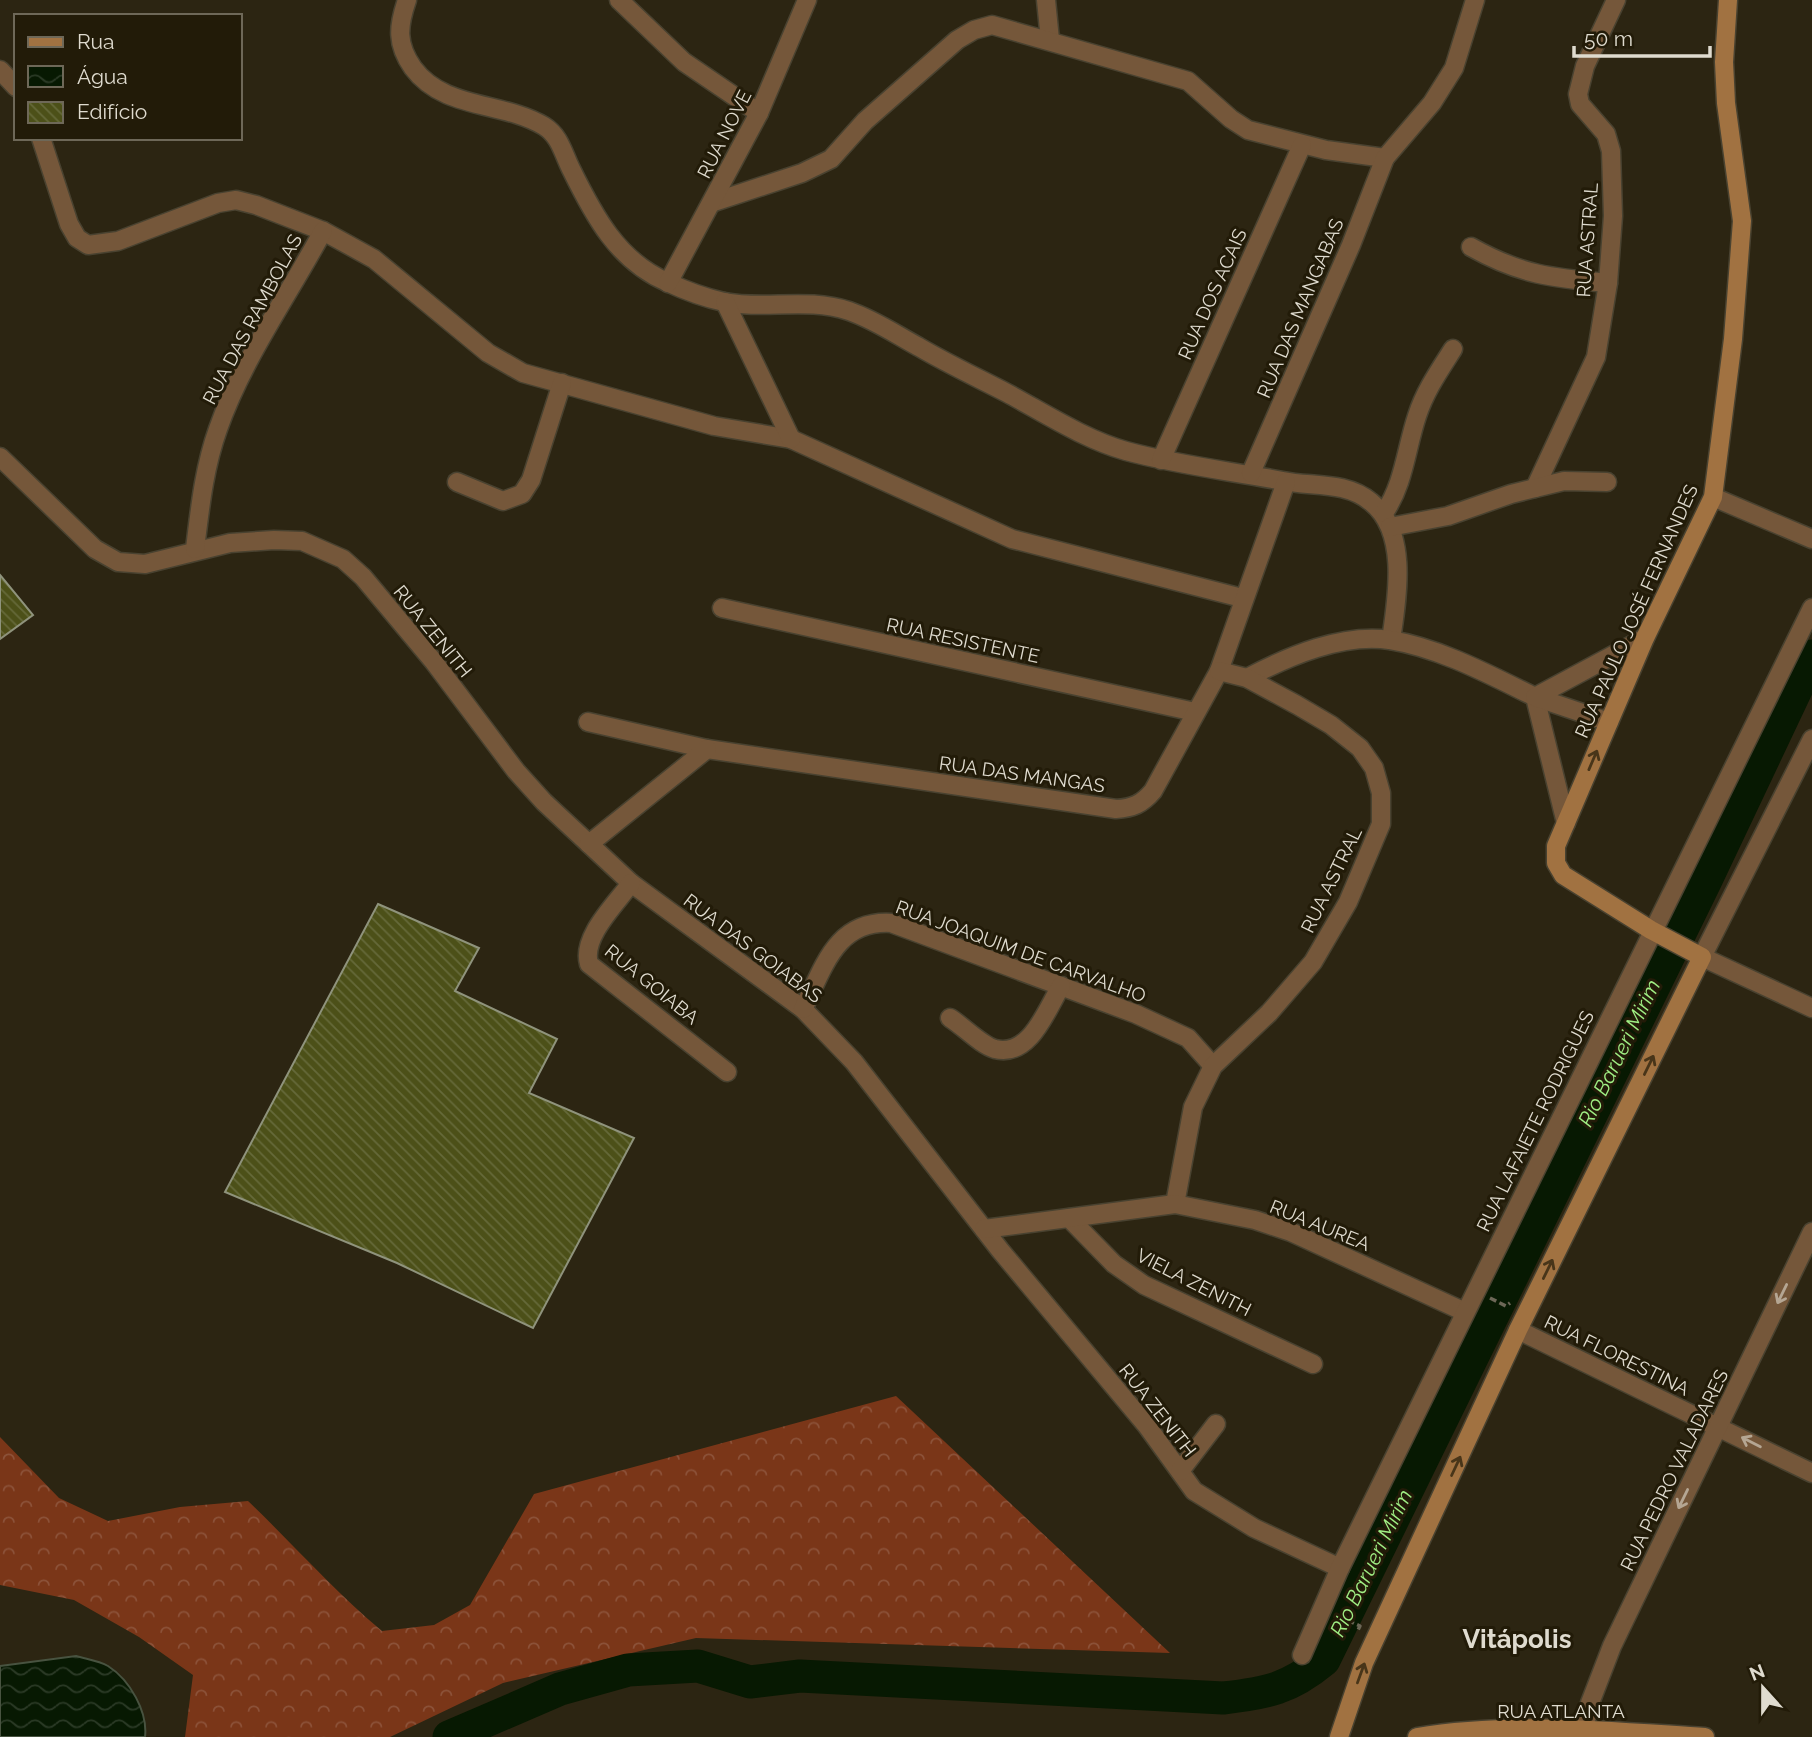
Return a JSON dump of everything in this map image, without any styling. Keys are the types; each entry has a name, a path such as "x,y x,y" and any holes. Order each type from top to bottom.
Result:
{"main road":[{"name":"RUA PAULO JOSÉ FERNANDES","path":"1698,954 1657,934 1563,875 1556,863 1556,846 1645,638 1713,497 1733,340 1742,221 1726,103 1724,62 1728,0"},
{"path":"1339,1737 1364,1663 1518,1330 1698,954"},
{"name":"RUA ATLANTA","path":"1417,1737 1466,1732 1584,1729 1705,1737"}],"street":[{"path":"407,0 400,20 399,40 404,55 421,78 444,94 521,115 554,133 589,206 612,241 631,260 668,283 725,302 817,303 846,310 884,325 1090,438 1161,460 1251,473 1286,482 1321,484 1351,491 1369,500 1387,520 1397,561 1396,608 1391,640"},
{"path":"619,0 684,62 759,113"},
{"name":"RUA NOVE","path":"668,283 759,113 807,0"},
{"path":"1046,0 1049,40"},
{"name":"RUA DAS MANGABAS","path":"1251,473 1351,245 1385,158 1432,103 1454,68 1475,0"},
{"name":"RUA ASTRAL","path":"1535,488 1596,357 1608,283 1613,216 1611,151 1605,134 1580,104 1578,94 1585,66 1616,0"},
{"path":"713,202 802,173 831,159 865,121 957,40 974,30 992,25 1188,81 1231,119 1248,130 1302,145 1385,158"},
{"path":"0,70 14,85"},
{"path":"42,140 69,224 77,238 88,245 118,242 200,208 236,200 323,231 354,247 399,277 488,353 523,373 713,426 791,439 1012,539 1242,598"},
{"name":"RUA DOS ACAIS","path":"1161,460 1302,145"},
{"name":"RUA DAS RAMBOLAS","path":"195,550 202,486 218,430 236,386 323,231"},
{"path":"1471,247 1505,266 1546,278 1608,283"},
{"path":"725,302 791,439"},
{"path":"1387,520 1427,390 1453,349"},
{"path":"457,482 503,502 522,494 531,480 562,383"},
{"name":"RUA ZENITH","path":"0,457 95,549 118,562 145,564 230,542 302,541 343,559 363,577 434,662 516,771 589,844"},
{"path":"1387,520 1448,516 1564,481 1607,482"},
{"name":"RUA DAS MANGAS","path":"588,722 707,749 1116,809 1143,803 1153,791 1219,671 1242,598 1286,482"},
{"path":"1713,497 1812,539"},
{"name":"RUA RESISTENTE","path":"722,608 1195,712"},
{"name":"RUA LAFAIETE RODRIGUES","path":"1302,1655 1340,1568 1423,1405 1465,1312 1657,934 1812,608"},
{"path":"1535,697 1645,638"},
{"path":"1247,678 1280,660 1316,649 1366,639 1391,640 1484,672 1535,697 1609,722"},
{"name":"RUA ASTRAL","path":"1175,1204 1193,1107 1213,1066 1269,1013 1313,962 1348,902 1381,824 1381,793 1374,768 1360,748 1331,725 1247,678 1219,671"},
{"path":"1535,697 1566,823"},
{"path":"1812,739 1698,954 1812,1008"},
{"path":"589,844 707,749"},
{"name":"RUA DAS GOIABAS","path":"589,844 631,883 803,1009 854,1062 984,1228"},
{"name":"RUA GOIABA","path":"631,883 590,941 586,954 589,964 727,1072"},
{"name":"RUA JOAQUIM DE CARVALHO","path":"803,1009 843,937 856,927 872,922 891,923 1061,986 1188,1038 1213,1066"},
{"path":"950,1018 995,1049 1014,1048 1027,1042 1061,986"},
{"name":"RUA AUREA","path":"984,1228 1175,1204 1255,1220 1291,1232 1465,1312"},
{"name":"VIELA ZENITH","path":"1069,1218 1114,1264 1144,1285 1313,1364"},
{"name":"RUA ZENITH","path":"984,1228 1147,1426 1194,1491 1215,1507 1340,1568"},
{"name":"RUA PEDRO VALADARES","path":"1584,1729 1590,1703 1612,1646 1812,1232"},
{"name":"RUA FLORESTINA","path":"1518,1330 1812,1473"},
{"path":"1180,1471 1216,1424"}],"path":[{"path":"1332,1613 1360,1626"}],"green space":[{"path":"896,1396 1170,1653 696,1638 503,1683 390,1737 185,1737 193,1675 139,1637 74,1600 0,1585 0,1437 59,1498 108,1521 180,1507 248,1501 330,1584 382,1631 434,1625 470,1605 534,1494"}],"water":[{"path":"76,1656 108,1666 123,1679 136,1697 144,1717 145,1737 0,1737 0,1666"}],"building":[{"path":"0,575 33,615 0,639"},
{"path":"378,904 479,948 455,991 557,1039 529,1093 634,1138 533,1328 397,1263 225,1192"}],"waterway":[{"name":"Rio Barueri Mirim","path":"449,1737 560,1689 628,1670 698,1666 750,1682 800,1676 1223,1698 1277,1688 1300,1677 1324,1660 1706,880 1812,656"}],"district":[{"name":"Vitápolis","path":"1517,1639"}]}
